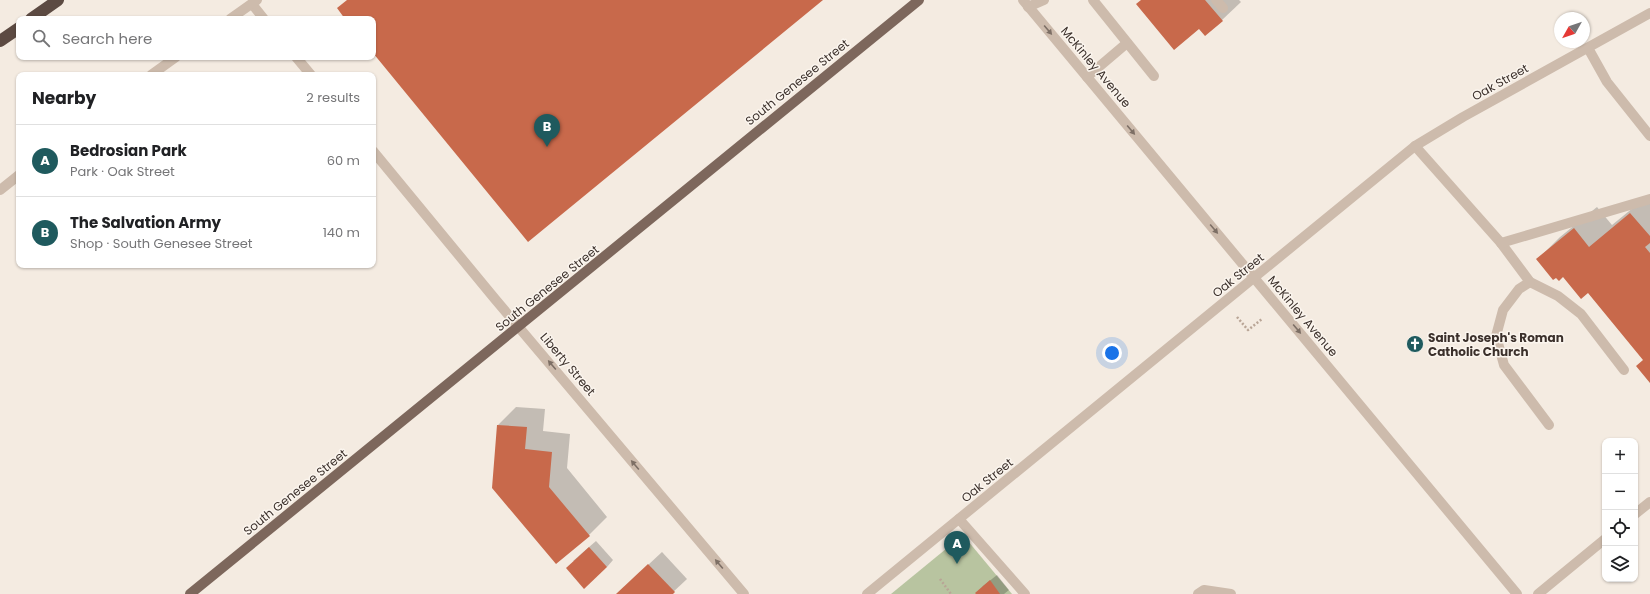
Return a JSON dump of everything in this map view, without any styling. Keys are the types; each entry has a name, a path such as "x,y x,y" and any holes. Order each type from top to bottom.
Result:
{"highway":[{"path":"35,16 58,0"},
{"path":"0,41 16,30"}],"main road":[{"name":"South Genesee Street","path":"191,593 919,0"}],"street":[{"path":"1026,4 1044,0"},
{"path":"1093,0 1154,76"},
{"path":"234,16 254,2 262,16"},
{"name":"McKinley Avenue","path":"1026,4 1517,594"},
{"name":"Oak Street","path":"1590,47 1650,13"},
{"path":"1087,77 1127,43"},
{"path":"1588,48 1607,82 1650,136"},
{"name":"Oak Street","path":"867,594 1415,146 1463,117 1588,48"},
{"path":"155,72 172,60"},
{"path":"298,60 308,72"},
{"path":"1415,146 1501,243 1530,282 1558,296 1581,314 1624,370"},
{"name":"Liberty Street","path":"376,155 744,594"},
{"path":"0,190 16,177"},
{"path":"1501,243 1650,198"},
{"path":"1530,282 1520,289 1504,310 1496,336 1504,365 1550,425"},
{"path":"1638,512 1650,502"},
{"path":"959,519 1025,594"},
{"path":"1538,594 1602,541"},
{"path":"1198,594 1204,590 1231,594"}],"path":[{"path":"1236,316 1248,330 1264,317"},
{"path":"940,579 951,594"}],"green space":[{"path":"963,535 1012,594 891,594"}],"building":[{"path":"347,0 823,0 528,242 376,57 376,16 343,16 337,8"},
{"path":"1141,0 1205,0 1223,21 1205,36 1199,29 1174,50 1136,4"},
{"path":"1630,213 1650,236 1650,243 1645,247 1650,253 1650,383 1636,366 1643,360 1588,293 1581,299 1563,277 1559,281 1556,278 1553,280 1536,259 1574,228 1589,247"},
{"path":"497,425 527,427 525,449 552,452 549,487 590,536 556,564 492,488"},
{"path":"589,547 607,567 584,589 566,568"},
{"path":"648,564 675,592 673,594 616,594"},
{"path":"990,580 1000,594 975,593"}],"place":[{"name":"The Salvation Army","path":"547,147"},
{"name":"Saint Joseph's Roman Catholic Church","path":"1415,344"},
{"name":"Bedrosian Park","path":"957,564"}]}
